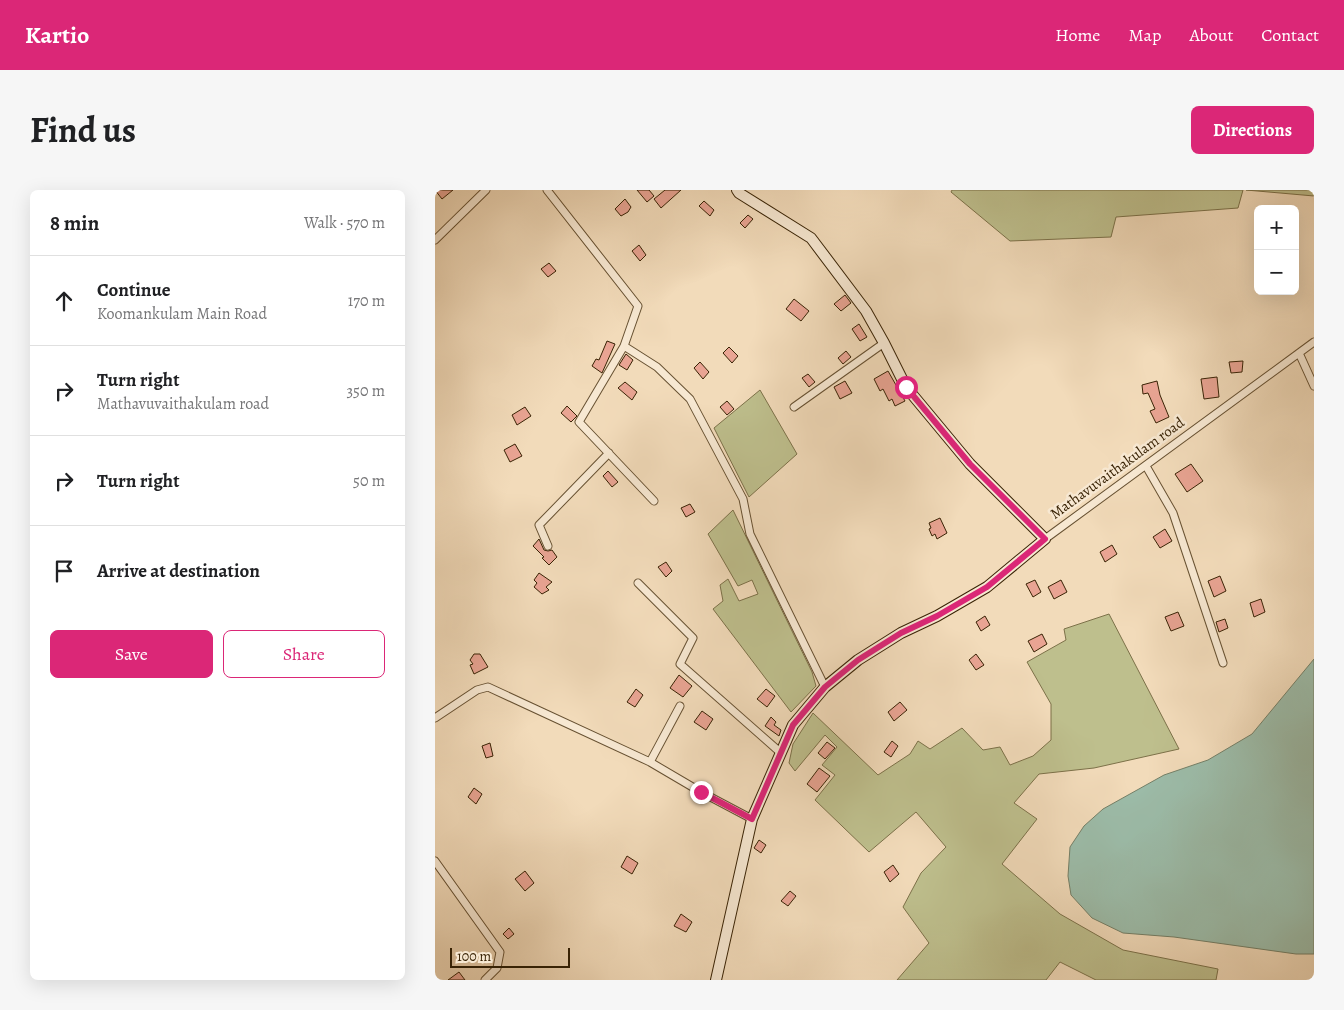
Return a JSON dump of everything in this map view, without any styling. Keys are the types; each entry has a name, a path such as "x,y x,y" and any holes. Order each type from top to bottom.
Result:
{"street":[{"path":"435,240 486,190"},
{"path":"547,190 638,306 624,346 579,422 654,500"},
{"path":"737,190 739,194 811,238 865,311 884,343 906,387 970,464 1045,539"},
{"name":"Mathavuvaithakulam road","path":"716,980 752,819 793,725 825,687 858,660 901,633 937,616 987,587 1045,539 1314,342"},
{"path":"794,407 884,343"},
{"path":"624,346 657,367 690,399 743,499 750,534 825,687"},
{"path":"1299,353 1314,386"},
{"path":"548,546 539,525 609,453"},
{"path":"1146,466 1173,513 1223,663"},
{"path":"638,583 693,638 680,664 781,752"},
{"path":"435,718 477,690 488,686 650,762 752,819"},
{"path":"650,762 679,706"},
{"path":"435,861 500,952 497,968 485,980"}],"green space":[{"path":"952,190 1243,190 1238,208 1116,217 1111,237 1010,241 951,192"},
{"path":"1246,190 1314,190 1314,196"},
{"path":"760,390 797,454 749,497 714,428"},
{"path":"733,510 812,672 816,686 791,712 713,609 723,601 720,585 728,579 739,601 758,594 752,580 738,586 708,534"},
{"path":"1109,614 1179,749 1094,768 1039,774 1014,803 1037,819 1002,864 1060,914 1123,950 1218,969 1216,980 1096,980 1060,962 1046,980 897,980 929,943 903,907 921,873 946,847 916,812 869,852 815,800 835,775 822,765 837,747 825,735 795,771 789,763 793,744 813,713 878,775 910,754 918,741 930,749 962,728 983,750 1000,747 1010,765 1033,756 1051,740 1051,704 1027,662 1066,640 1064,629"}],"shaded area":[{"path":"1314,659 1314,954 1296,954 1174,937 1123,933 1092,918 1071,895 1068,876 1070,847 1084,826 1103,809 1164,775 1208,760 1252,734"}],"building":[{"path":"435,190 453,190 442,199"},
{"path":"637,190 649,190 654,196 647,202"},
{"path":"665,190 681,190 661,208 654,199"},
{"path":"625,199 631,207 628,212 621,216 615,209"},
{"path":"704,201 714,210 710,216 699,206"},
{"path":"748,215 753,219 745,228 740,223"},
{"path":"639,245 646,255 640,261 632,251"},
{"path":"549,263 556,271 548,277 541,269"},
{"path":"845,295 851,303 841,311 834,304"},
{"path":"794,299 809,311 801,321 786,309"},
{"path":"859,324 867,337 860,341 852,329"},
{"path":"607,341 615,344 602,373 592,366 596,359 599,360"},
{"path":"729,347 738,356 732,363 723,353"},
{"path":"846,351 851,357 843,364 838,358"},
{"path":"626,354 633,360 627,370 619,365"},
{"path":"1243,361 1242,372 1231,373 1229,362"},
{"path":"700,362 709,372 703,379 694,368"},
{"path":"888,371 905,401 895,406 892,399 889,401 883,389 880,391 874,379"},
{"path":"808,374 815,382 809,387 802,378"},
{"path":"1217,377 1219,397 1204,399 1201,379"},
{"path":"845,381 852,393 840,399 834,387"},
{"path":"1157,381 1160,395 1169,417 1156,423 1150,411 1155,409 1148,393 1143,394 1142,385"},
{"path":"625,382 637,392 632,400 618,388"},
{"path":"727,401 734,409 727,415 720,407"},
{"path":"567,406 577,416 571,422 561,413"},
{"path":"525,407 531,416 517,425 512,415"},
{"path":"515,444 522,456 510,462 504,450"},
{"path":"1191,464 1203,481 1187,492 1175,474"},
{"path":"608,471 618,482 612,487 603,476"},
{"path":"690,504 695,512 686,517 681,508"},
{"path":"940,518 947,533 937,539 935,534 932,536 929,523"},
{"path":"1165,529 1172,541 1160,548 1153,537"},
{"path":"539,539 544,550 552,550 557,557 549,565 533,546"},
{"path":"1112,545 1117,554 1105,562 1100,552"},
{"path":"666,562 672,571 666,577 658,567"},
{"path":"539,573 552,582 546,587 549,590 542,594 534,587 537,583 534,580"},
{"path":"1220,576 1226,591 1214,597 1208,581"},
{"path":"1035,580 1041,592 1033,597 1026,584"},
{"path":"1061,580 1067,592 1054,599 1048,587"},
{"path":"1261,599 1265,612 1254,617 1250,603"},
{"path":"1178,612 1184,626 1171,631 1165,617"},
{"path":"985,616 990,625 981,631 976,622"},
{"path":"1225,619 1228,628 1219,632 1216,622"},
{"path":"1042,634 1047,644 1034,652 1028,641"},
{"path":"474,654 480,654 488,667 474,674 470,665 473,664 470,660"},
{"path":"976,654 984,665 976,670 969,660"},
{"path":"679,675 692,686 683,697 670,688"},
{"path":"636,689 643,695 635,707 627,702"},
{"path":"766,689 775,696 767,707 757,699"},
{"path":"900,702 907,710 894,721 888,712"},
{"path":"702,711 713,719 706,730 694,722"},
{"path":"771,717 776,722 774,725 781,730 779,736 765,726"},
{"path":"892,741 898,746 891,757 884,752"},
{"path":"827,742 835,748 825,759 818,753"},
{"path":"490,743 493,756 486,758 482,746"},
{"path":"819,768 830,776 817,792 807,784"},
{"path":"474,788 482,794 476,804 468,797"},
{"path":"759,840 766,845 761,853 754,848"},
{"path":"627,856 638,863 632,874 621,867"},
{"path":"893,865 899,874 890,882 884,872"},
{"path":"525,871 534,883 525,891 515,879"},
{"path":"790,891 796,896 788,906 781,901"},
{"path":"681,914 692,922 686,932 674,926"},
{"path":"509,928 514,934 508,939 503,934"},
{"path":"459,972 465,980 448,980"}],"route":[{"path":"701,792 752,819 793,725 825,687 858,660 901,633 937,616 987,587 1045,539 970,464 906,387"}]}
